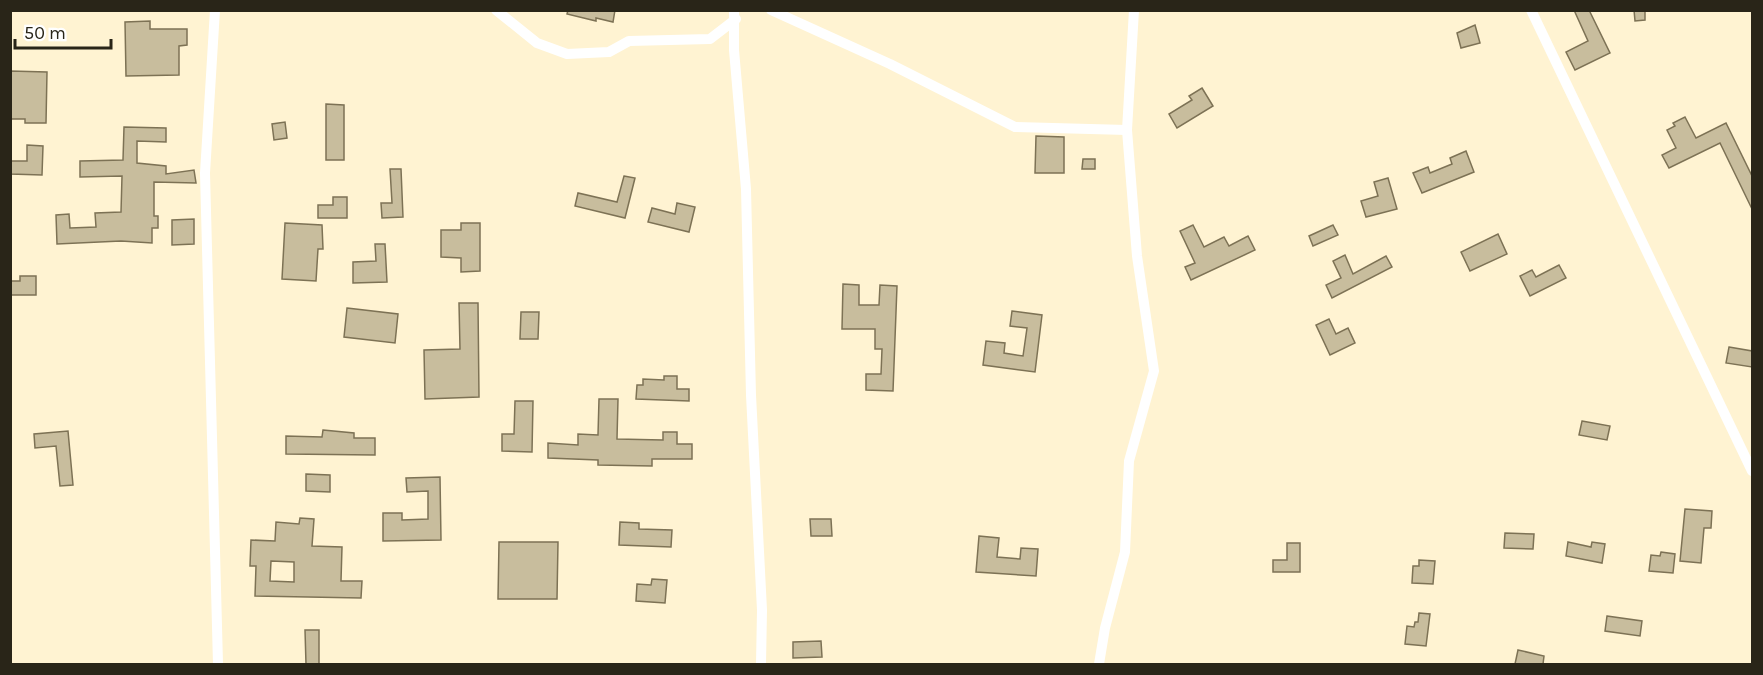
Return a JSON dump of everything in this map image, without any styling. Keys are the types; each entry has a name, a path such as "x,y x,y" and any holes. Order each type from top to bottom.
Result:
{"street":[{"path":"215,10 205,172 218,664"},
{"path":"496,10 537,43 567,54 609,52 629,41 710,39 734,23 741,10"},
{"path":"734,10 734,50 746,189 751,395 762,610 761,664"},
{"path":"771,10 890,64 1015,127 1127,130"},
{"path":"1099,664 1105,628 1125,552 1129,461 1154,371 1137,256 1127,130 1134,10"},
{"path":"1530,10 1752,471"}],"building":[{"path":"568,10 615,10 613,22 596,18 596,21 567,14"},
{"path":"1574,10 1589,10 1610,53 1575,70 1566,52 1588,41"},
{"path":"1634,10 1645,10 1645,20 1635,21"},
{"path":"150,21 150,29 187,29 187,45 179,46 179,75 126,76 125,22"},
{"path":"1475,25 1480,43 1461,48 1457,33"},
{"path":"10,71 47,72 46,123 25,123 25,119 10,119"},
{"path":"1202,88 1213,106 1177,128 1169,114 1192,100 1189,96"},
{"path":"326,104 344,105 344,160 326,160"},
{"path":"1685,117 1696,138 1726,123 1752,176 1752,209 1720,143 1669,168 1662,155 1676,148 1667,130 1675,126 1673,123"},
{"path":"285,122 287,138 274,140 272,124"},
{"path":"124,127 166,128 166,142 137,141 137,163 166,166 166,174 194,170 196,183 154,182 154,216 158,216 158,228 152,228 152,243 121,241 57,244 56,215 69,214 70,228 96,227 95,213 121,212 122,176 80,177 80,161 123,160"},
{"path":"1036,136 1064,137 1064,173 1035,173"},
{"path":"27,145 43,146 42,175 10,174 10,161 27,161"},
{"path":"1466,151 1474,172 1422,193 1413,173 1428,167 1430,173 1452,164 1450,158"},
{"path":"1083,159 1095,159 1095,169 1082,169"},
{"path":"390,169 401,169 403,217 382,218 381,203 392,203"},
{"path":"624,176 635,178 625,218 575,206 578,193 617,202"},
{"path":"1388,178 1397,209 1366,217 1361,201 1378,196 1374,182"},
{"path":"333,197 347,197 347,218 318,218 318,205 333,205"},
{"path":"677,203 695,207 689,232 648,222 652,208 675,214"},
{"path":"194,219 194,244 172,245 172,220"},
{"path":"285,223 322,225 323,249 318,249 316,281 282,279"},
{"path":"461,223 480,223 480,271 461,272 461,258 441,257 441,230 461,230"},
{"path":"1193,225 1204,247 1224,237 1229,246 1248,236 1255,250 1191,280 1185,267 1195,263 1180,231"},
{"path":"1333,225 1338,235 1313,246 1309,236"},
{"path":"1498,234 1507,254 1470,271 1461,252"},
{"path":"375,244 385,244 387,282 353,283 353,262 376,261"},
{"path":"1345,255 1353,274 1386,256 1392,267 1332,298 1326,285 1341,278 1333,261"},
{"path":"1559,265 1566,278 1530,296 1520,276 1532,270 1536,277"},
{"path":"20,276 36,276 36,295 10,295 10,281 20,281"},
{"path":"843,284 859,285 859,305 879,305 880,285 897,286 893,391 866,390 866,374 881,374 882,349 875,349 875,329 842,329"},
{"path":"459,303 478,303 479,397 425,399 424,350 460,349"},
{"path":"347,308 398,314 395,343 344,337"},
{"path":"1012,311 1042,315 1035,372 983,365 986,341 1005,343 1004,353 1023,356 1027,328 1010,326"},
{"path":"521,312 539,312 538,339 520,339"},
{"path":"1329,319 1336,334 1348,328 1355,343 1330,355 1316,325"},
{"path":"1729,347 1752,351 1752,367 1726,363"},
{"path":"664,376 677,376 677,389 689,389 689,401 636,399 637,385 643,385 643,379 664,380"},
{"path":"599,399 618,399 617,439 663,440 663,432 677,432 677,444 692,444 692,459 652,459 652,466 598,465 598,460 548,458 548,443 578,445 578,434 598,435"},
{"path":"515,401 533,401 532,452 502,451 502,434 514,434"},
{"path":"1582,421 1610,426 1607,440 1579,435"},
{"path":"323,430 354,433 354,438 375,438 375,455 286,454 286,436 322,437"},
{"path":"68,431 73,485 60,486 56,446 35,448 34,434"},
{"path":"306,474 330,475 330,492 306,491"},
{"path":"440,477 441,540 383,541 383,513 402,513 402,520 428,519 428,491 407,492 406,478"},
{"path":"1685,509 1712,511 1711,528 1704,528 1701,563 1680,561"},
{"path":"300,518 314,519 312,546 342,547 341,581 362,581 361,598 255,596 256,566 250,566 251,540 275,541 276,522 299,524","holes":["271,561 294,562 294,582 270,581"]},
{"path":"810,519 831,519 832,536 811,536"},
{"path":"620,522 639,523 639,529 672,530 671,547 619,545"},
{"path":"1505,533 1534,534 1533,549 1504,548"},
{"path":"979,536 999,538 997,557 1020,559 1021,548 1038,549 1036,576 976,572"},
{"path":"499,542 558,542 557,599 498,599"},
{"path":"1568,542 1591,547 1592,542 1605,544 1602,563 1566,556"},
{"path":"1287,543 1300,543 1300,572 1273,572 1273,560 1287,560"},
{"path":"1661,552 1675,554 1673,573 1649,571 1651,555 1660,556"},
{"path":"1419,560 1435,561 1433,584 1412,583 1413,566 1419,566"},
{"path":"652,579 667,580 665,603 636,601 637,584 651,585"},
{"path":"1419,613 1430,614 1426,646 1405,644 1407,626 1414,627 1415,622 1418,622"},
{"path":"1607,616 1642,621 1640,636 1605,631"},
{"path":"305,630 319,630 319,664 306,664"},
{"path":"821,641 822,657 793,658 793,642"},
{"path":"1518,650 1544,656 1543,664 1515,664"}]}
